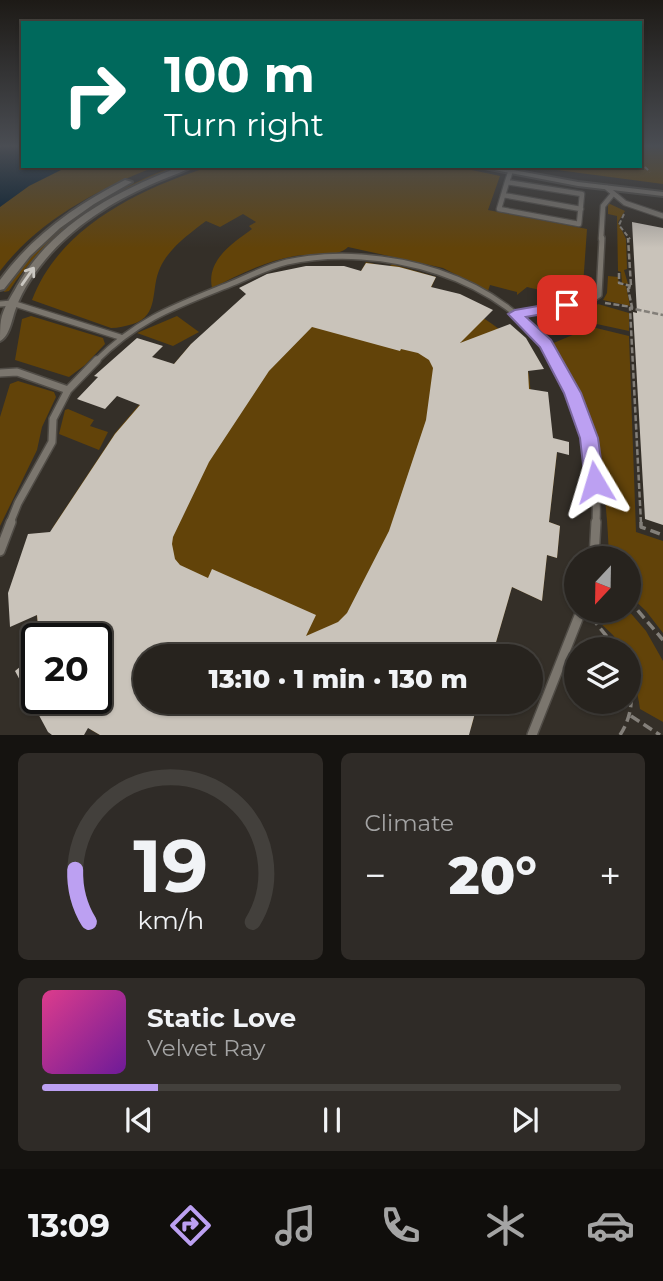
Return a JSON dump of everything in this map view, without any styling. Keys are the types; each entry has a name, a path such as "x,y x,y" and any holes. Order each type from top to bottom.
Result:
{"street":[{"path":"0,287 25,255 62,221 103,195 136,180"},
{"path":"0,337 12,303 26,277 46,253 92,212 153,180"},
{"path":"554,180 663,194"},
{"path":"608,188 663,187"}],"lane":[{"path":"507,180 499,209 579,224 582,194 532,180"},
{"path":"515,314 599,295 603,206 608,188 631,206 663,216"},
{"path":"503,195 581,208"},
{"path":"0,551 18,503 52,442 53,419 68,390 120,337 159,313 286,262 355,255 406,263 448,275 479,290 515,314 545,343 573,393 589,438 597,503 595,546"},
{"path":"0,304 12,303 120,337"},
{"path":"0,373 17,372 68,390"},
{"path":"532,735 578,623"}],"path":[{"path":"631,206 620,218 619,225 630,240 631,286 628,289 628,298 632,299 630,308 641,527 663,535"},
{"path":"619,273 619,284 631,286"},
{"path":"594,298 663,315"},
{"path":"641,614 663,640"},
{"path":"594,623 606,637"},
{"path":"629,735 622,733 629,715 660,735"}],"shaded area":[{"path":"0,180 124,180 51,221 0,271"},
{"path":"146,180 107,200 63,230 43,248 9,291 4,292 15,271 52,233 128,186"},
{"path":"171,180 498,180 488,210 587,229 582,300 527,287 517,295 517,292 490,285 488,291 443,268 348,247 337,253 295,256 273,261 212,288 211,278 217,261 229,246 252,229 249,226 256,222 243,214 220,227 206,221 174,248 160,268 151,308 142,320 133,324 111,328 32,300 45,274 62,251 82,231 105,214"},
{"path":"635,180 663,180 663,184"},
{"path":"608,203 625,211 618,222 626,239 627,269 624,270 628,284 622,283 621,272 618,271 617,216 608,214"},
{"path":"366,262 389,267 392,264 436,277 428,295 459,306 490,322 504,333 524,359 530,384 532,446 557,453 549,522 560,526 557,558 547,555 542,601 512,587 495,644 133,644 133,714 475,714 471,728 465,735 100,735 91,730 94,714 112,714 112,623 37,623 34,586 53,527 115,433 191,344 357,278"},
{"path":"608,276 618,277 619,284 626,286 630,306 603,300 607,293"},
{"path":"598,304 629,313 629,331 592,323 593,308"},
{"path":"31,316 103,338 105,344 69,377 15,360 22,319"},
{"path":"177,316 199,332 173,346 137,333"},
{"path":"592,327 629,336 636,532 663,541 663,633 641,606 641,546 608,546 604,494 592,433 575,386 551,344"},
{"path":"18,381 54,392 56,397 42,427 37,450 0,526 0,417 10,384"},
{"path":"65,410 94,420 90,426 108,432 99,450 59,434"},
{"path":"600,623 639,623 646,631 663,661 663,722 641,710 641,637 613,635"}],"water":[{"path":"0,180 40,180 29,186 0,207"}],"building":[{"path":"632,222 663,228 663,525 645,519 633,312 637,313"},
{"path":"366,263 399,267 436,277 431,287 460,294 493,310 460,343 510,324 526,338 544,369 528,371 529,389 548,392 553,438 569,442 569,455 557,452 549,522 560,526 557,558 547,555 542,601 512,587 495,644 133,644 133,714 475,714 469,735 100,735 88,728 84,735 52,735 38,714 112,714 112,623 38,623 37,615 10,627 8,593 28,534 50,532 115,434 140,405 117,396 105,409 77,399 98,377 94,376 137,338 163,346 152,357 174,364 191,344 246,294 239,288 267,274 306,266 344,266 361,271","holes":["312,327 400,351 418,353 429,360 433,368 426,420 389,531 347,613 338,622 306,636 316,615 212,569 208,578 180,565 175,559 173,537 209,462 269,371"]},
{"path":"21,666 21,682 15,671"}],"route":[{"path":"567,305 515,314 545,343 573,393 589,438 595,482"}]}
